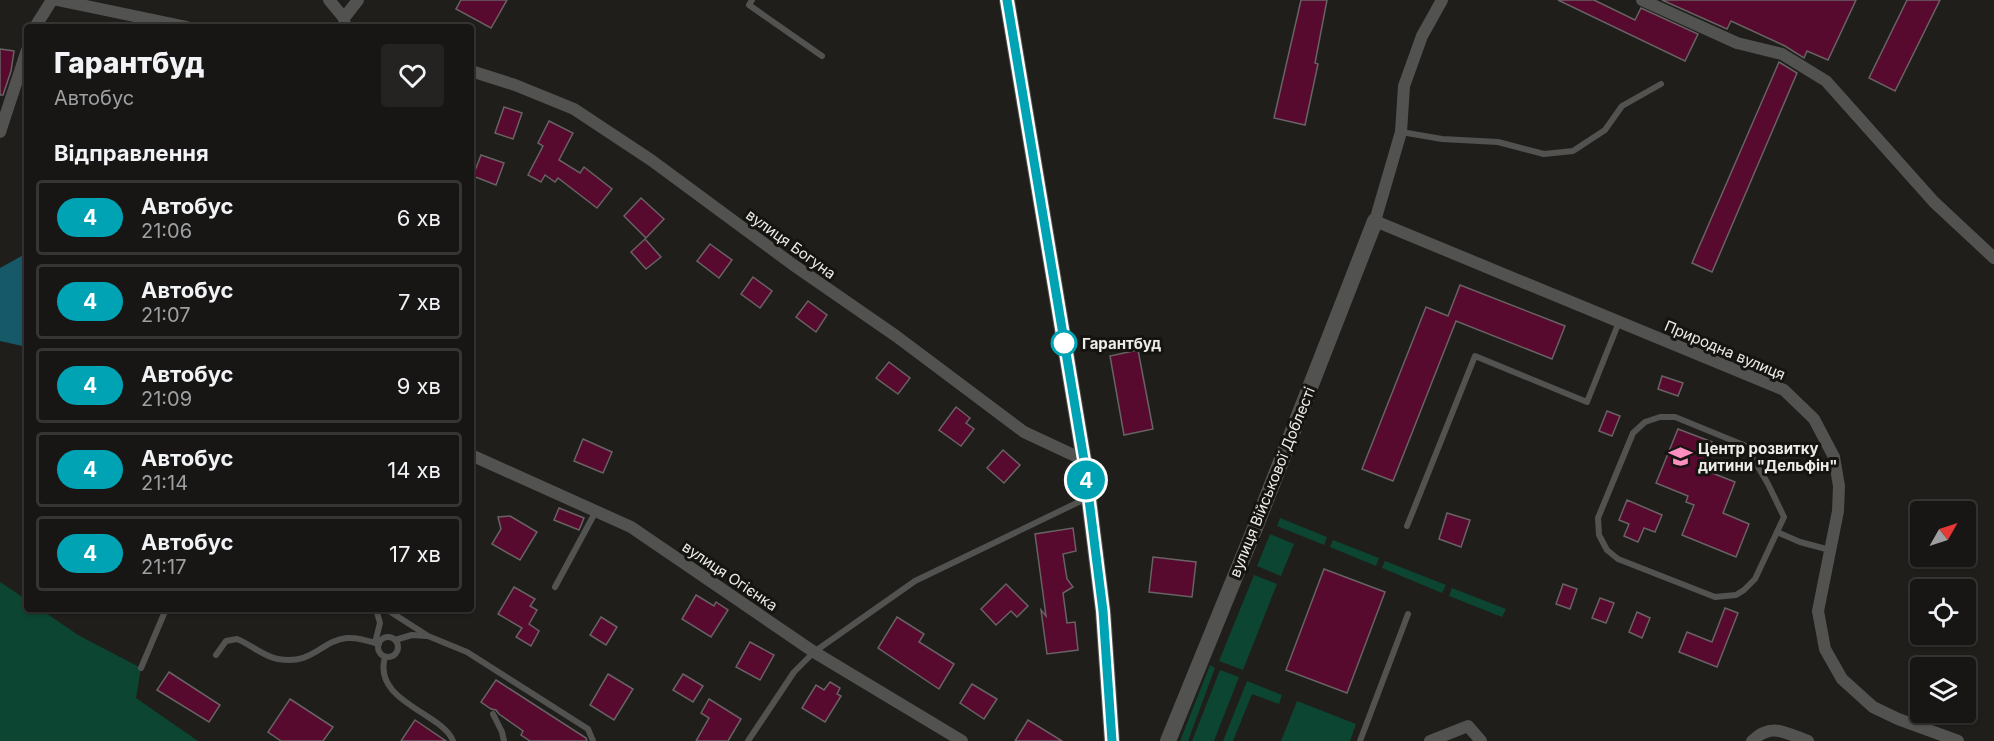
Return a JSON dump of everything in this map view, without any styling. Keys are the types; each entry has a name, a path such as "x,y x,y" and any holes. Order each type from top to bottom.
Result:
{"street":[{"path":"37,24 52,0"},
{"path":"57,0 173,24"},
{"path":"329,0 344,22 358,0"},
{"path":"1007,0 1084,460 1103,611 1112,741"},
{"path":"1375,221 1401,132 1404,86 1422,36 1442,0"},
{"path":"1642,0 1737,43 1782,54 1826,81 1934,202 1994,258"},
{"path":"0,129 24,59"},
{"name":"вулиця Богуна","path":"474,72 515,84 574,109 651,160 792,264 896,336 1023,432 1084,460"},
{"name":"Природна вулиця","path":"1375,221 1784,390 1814,419 1834,457 1839,486 1838,511 1818,611 1825,649 1842,679 1873,707 1898,719 1958,741"},
{"name":"вулиця Військової Доблесті","path":"1168,741 1375,221"},
{"name":"вулиця Огієнка","path":"474,456 631,527 814,652 962,741"},
{"path":"1430,741 1468,726 1480,741"},
{"path":"1752,741 1760,733 1772,729 1808,741"}],"lane":[{"path":"742,0 751,2 822,56"},
{"path":"1401,132 1442,139 1498,142 1544,154 1573,151 1605,130 1622,106 1661,84"},
{"path":"1407,526 1475,356 1587,402 1619,322"},
{"path":"1675,417 1746,446 1784,517 1777,532 1750,586 1736,595 1715,597 1618,559 1607,550 1599,535 1598,518 1638,426 1653,418 1675,417"},
{"path":"748,741 794,672 814,652 915,581 1089,497"},
{"path":"555,587 596,511"},
{"path":"1777,532 1800,542 1830,550"},
{"path":"141,668 165,612"},
{"path":"377,612 380,622 377,643 379,651 385,657"},
{"path":"391,612 428,636 467,652 588,729 593,741"},
{"path":"1360,741 1408,614"},
{"path":"377,643 387,637 395,640 412,635 428,636"},
{"path":"216,655 226,641 237,639 276,659 290,660 307,658 333,641 348,638 366,639 377,643"},
{"path":"385,657 397,652 395,640"},
{"path":"385,657 382,671 385,679 404,701 447,731 453,741"},
{"path":"494,714 504,741"}],"green space":[{"path":"1280,518 1327,537 1324,545 1277,526"},
{"path":"1270,534 1294,544 1281,576 1257,566"},
{"path":"1333,540 1379,558 1376,566 1330,547"},
{"path":"1385,561 1446,585 1442,593 1382,568"},
{"path":"1254,575 1277,584 1243,670 1219,661"},
{"path":"0,582 24,598 24,612 44,612 78,635 141,668 136,698 198,741 0,741"},
{"path":"1452,588 1506,609 1502,617 1449,596"},
{"path":"1210,665 1215,668 1188,741 1180,741"},
{"path":"1220,670 1239,677 1214,741 1192,741"},
{"path":"1247,681 1282,695 1279,704 1252,694 1233,741 1223,741"},
{"path":"1297,701 1356,724 1350,741 1281,741"}],"water":[{"path":"24,255 24,346 0,341 0,268"}],"building":[{"path":"461,0 507,0 491,28 456,9"},
{"path":"1301,0 1327,0 1315,63 1318,64 1305,125 1274,118"},
{"path":"1558,0 1594,0 1635,20 1641,8 1698,34 1685,61"},
{"path":"1662,0 1856,0 1828,60 1807,51 1804,58 1785,46 1731,21 1727,29"},
{"path":"1907,0 1940,0 1895,91 1869,78"},
{"path":"0,49 14,51 11,71 3,95 0,95"},
{"path":"1779,62 1797,73 1712,272 1692,263"},
{"path":"504,107 522,113 513,139 495,133"},
{"path":"549,121 573,133 559,160 580,173 584,167 612,189 597,208 558,178 555,182 545,175 541,182 528,175 543,146 538,143"},
{"path":"481,155 504,163 496,185 474,176"},
{"path":"641,198 664,219 646,238 624,216"},
{"path":"645,239 661,257 646,269 631,252"},
{"path":"710,244 732,260 719,278 697,261"},
{"path":"753,277 772,291 760,308 741,294"},
{"path":"1460,285 1565,326 1552,359 1456,321 1393,481 1362,469 1426,307 1448,316"},
{"path":"808,301 827,315 816,332 796,317"},
{"path":"1138,350 1153,429 1124,435 1110,356"},
{"path":"889,362 910,378 898,394 876,378"},
{"path":"1662,376 1683,383 1678,396 1658,389"},
{"path":"956,407 970,418 966,423 974,429 961,446 939,430"},
{"path":"1607,411 1620,416 1612,436 1599,431"},
{"path":"1678,429 1712,442 1702,469 1735,482 1723,513 1749,524 1736,557 1682,535 1694,505 1686,502 1688,496 1656,483"},
{"path":"583,439 612,452 603,473 574,461"},
{"path":"1003,450 1020,465 1004,483 987,468"},
{"path":"1627,500 1662,515 1655,532 1644,528 1638,542 1624,536 1629,524 1619,520"},
{"path":"559,508 584,518 579,530 554,520"},
{"path":"1447,513 1470,520 1461,547 1439,539"},
{"path":"510,516 537,532 520,560 492,544 501,529 498,517"},
{"path":"1073,528 1076,551 1063,554 1067,579 1073,587 1063,593 1067,623 1075,622 1078,650 1047,654 1041,610 1046,616 1035,534"},
{"path":"1153,557 1196,562 1192,597 1149,592"},
{"path":"1324,569 1385,592 1347,693 1286,670"},
{"path":"1006,584 1028,606 1017,617 1011,611 996,625 981,609"},
{"path":"1563,584 1577,589 1570,609 1556,604"},
{"path":"514,587 535,599 530,606 537,610 529,624 539,631 531,646 516,637 522,628 498,614"},
{"path":"696,595 714,606 716,602 728,610 711,637 682,619"},
{"path":"1600,598 1614,603 1606,623 1592,618"},
{"path":"1725,608 1738,613 1717,667 1679,652 1687,632 1712,642"},
{"path":"1637,612 1650,618 1642,638 1629,632"},
{"path":"601,617 617,627 606,645 590,635"},
{"path":"897,617 924,634 919,642 954,664 939,689 878,648"},
{"path":"750,642 774,655 760,680 736,667"},
{"path":"169,672 220,705 209,722 157,690"},
{"path":"608,674 633,689 614,720 590,705"},
{"path":"683,674 703,686 693,702 673,690"},
{"path":"496,680 586,738 587,741 530,741 521,735 523,731 496,710 481,702"},
{"path":"830,682 840,688 837,694 841,696 825,722 802,708 816,685 824,690"},
{"path":"972,684 997,699 984,719 960,703"},
{"path":"290,699 333,727 323,741 281,741 268,732"},
{"path":"709,699 741,719 728,741 696,741 709,718 701,713"},
{"path":"415,720 446,741 401,741"},
{"path":"1028,720 1062,741 1015,741"}],"bus line":[{"name":"4","path":"1007,0 1084,460 1103,611 1112,741"}],"place":[{"name":"Гарантбуд","path":"1064,343"},
{"name":"Центр розвитку дитини \"Дельфін\"","path":"1680,457"}]}
